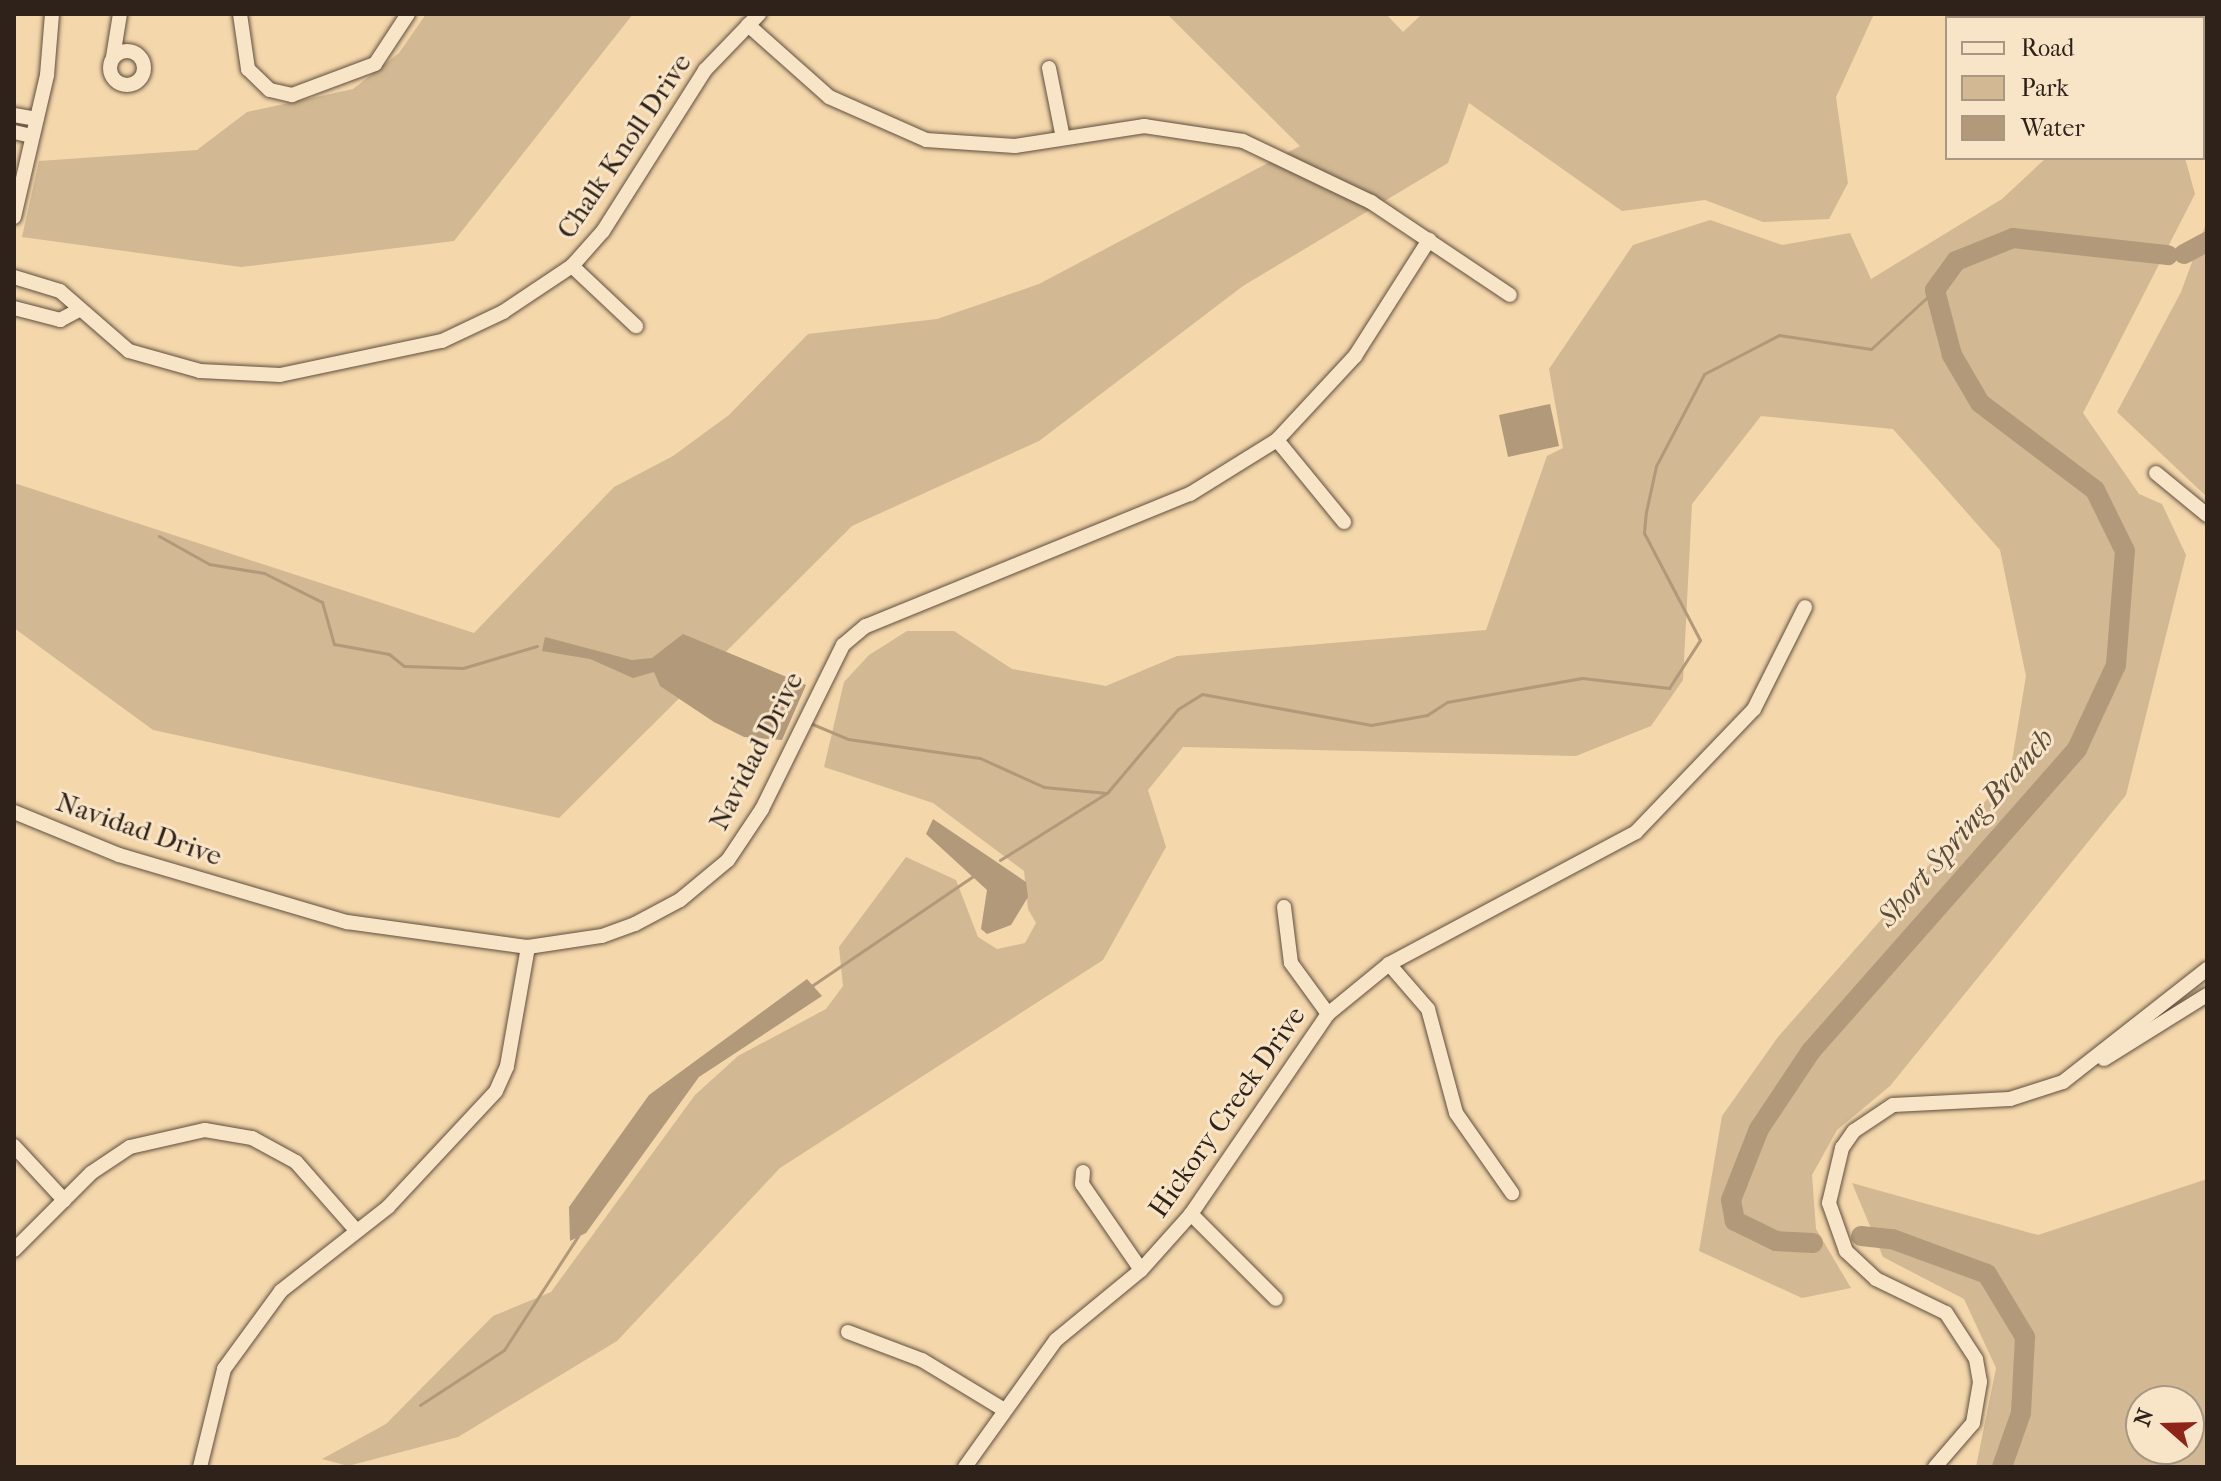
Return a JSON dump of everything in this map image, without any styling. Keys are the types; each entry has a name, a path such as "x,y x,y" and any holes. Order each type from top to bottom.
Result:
{"street":[{"path":"14,217 37,119 52,14"},
{"path":"113,57 120,14"},
{"path":"240,14 248,69 282,95 314,91 375,64 402,16"},
{"name":"Chalk Knoll Drive","path":"14,277 60,291 77,311 145,357 229,375 280,375 442,341 503,312 572,266 603,231 705,70 759,14"},
{"path":"748,25 829,97 902,133 986,147 1144,126 1243,141 1371,202 1510,295"},
{"path":"1049,68 1063,138"},
{"path":"14,115 37,119"},
{"path":"14,132 32,136"},
{"name":"Navidad Drive","path":"14,812 119,855 347,922 528,947 602,936 680,900 728,860 774,785 829,666 866,626 1190,494 1277,440 1355,356 1429,240"},
{"path":"572,266 636,326"},
{"path":"14,308 60,320 77,311"},
{"path":"1277,440 1344,522"},
{"path":"2156,473 2207,515"},
{"name":"Hickory Creek Drive","path":"965,1467 1003,1409 1056,1340 1141,1270 1191,1214 1328,1014 1389,964 1636,832 1754,709 1805,607"},
{"path":"1284,907 1291,963 1328,1014"},
{"path":"200,1467 224,1369 299,1272 388,1207 496,1091 507,1066 528,947"},
{"path":"1389,964 1428,1009 1456,1113 1512,1193"},
{"path":"2089,1066 2207,969"},
{"path":"1935,1467 1973,1423 1976,1359 1946,1313 1876,1279 1846,1251 1829,1203 1834,1165 1854,1131 1893,1105 2010,1099 2063,1082 2207,995"},
{"path":"14,1250 64,1200 130,1147 205,1130 252,1138 296,1162 356,1230"},
{"path":"14,1146 64,1200"},
{"path":"1083,1172 1082,1184 1141,1270"},
{"path":"1191,1214 1276,1299"},
{"path":"848,1332 922,1360 1003,1409"}],"green space":[{"path":"426,14 633,14 454,241 241,267 22,237 39,161 197,150 247,112 353,89 399,53"},
{"path":"1167,14 1386,14 1403,32 1422,14 1874,14 1836,97 1848,183 1829,219 1763,222 1705,200 1622,211 1469,103 1448,163 1243,286 1039,441 852,526 559,818 153,730 14,628 14,483 474,633 614,487 673,456 729,415 808,334 937,319 1039,284 1300,146"},
{"path":"2030,14 2207,14 2207,168 2205,16"},
{"path":"2044,160 2186,160 2195,194 2083,413 2139,494 2162,504 2186,555 2126,795 1890,1086 1837,1130 1812,1175 1816,1229 1851,1288 1802,1298 1699,1251 1722,1116 1778,1037 2010,773 2026,676 2000,550 1893,429 1761,416 1692,504 1683,680 1651,726 1576,756 1183,747 1148,790 1166,847 1103,960 780,1168 617,1341 458,1437 348,1466 322,1459 386,1424 493,1316 551,1292 695,1095 738,1056 826,1009 843,986 839,947 906,857 956,880 978,937 997,949 1025,943 1036,923 1028,909 1024,871 933,803 824,767 844,682 869,655 907,631 954,631 1012,669 1106,686 1177,656 1486,630 1547,456 1563,448 1549,369 1633,245 1710,220 1782,245 1850,233 1871,279 2002,199"},
{"path":"2207,221 2207,497 2117,412 2181,292"},
{"path":"2207,1179 2207,1467 1976,1467 1996,1368 1964,1299 1883,1257 1852,1183 2038,1235"}],"water":[{"path":"1550,404 1559,446 1508,457 1499,415"},
{"path":"683,634 806,685 782,740 744,737 714,722 660,686 654,672 633,678 590,659 542,651 545,637 632,660 652,658"},
{"path":"933,819 1026,882 1028,897 1011,925 987,934 981,929 987,890 926,834"},
{"path":"807,979 822,996 699,1077 586,1233 570,1241 569,1207 649,1095"}],"waterway":[{"name":"Short Spring Branch","path":"1813,1243 1776,1241 1735,1221 1731,1200 1759,1129 1811,1051 2077,749 2116,665 2125,551 2095,490 1980,403 1952,355 1935,290 1956,261 2013,238 2168,255"},
{"name":"Short Spring Branch","path":"2184,254 2207,242"},
{"path":"1000,860 1107,793 1178,709 1202,694 1371,725 1427,715 1447,702 1582,678 1669,688 1700,640 1644,533 1646,512 1656,466 1704,374 1779,335 1871,349 1935,290"},
{"path":"159,536 209,564 264,573 322,602 334,644 389,654 404,666 463,668 537,646"},
{"path":"810,723 848,739 980,758 1044,787 1107,793"},
{"path":"810,987 976,874"},
{"path":"420,1405 504,1350 578,1236"},
{"name":"Short Spring Branch","path":"1861,1236 1892,1239 1987,1274 2025,1337 2021,1413 2002,1467"}]}
